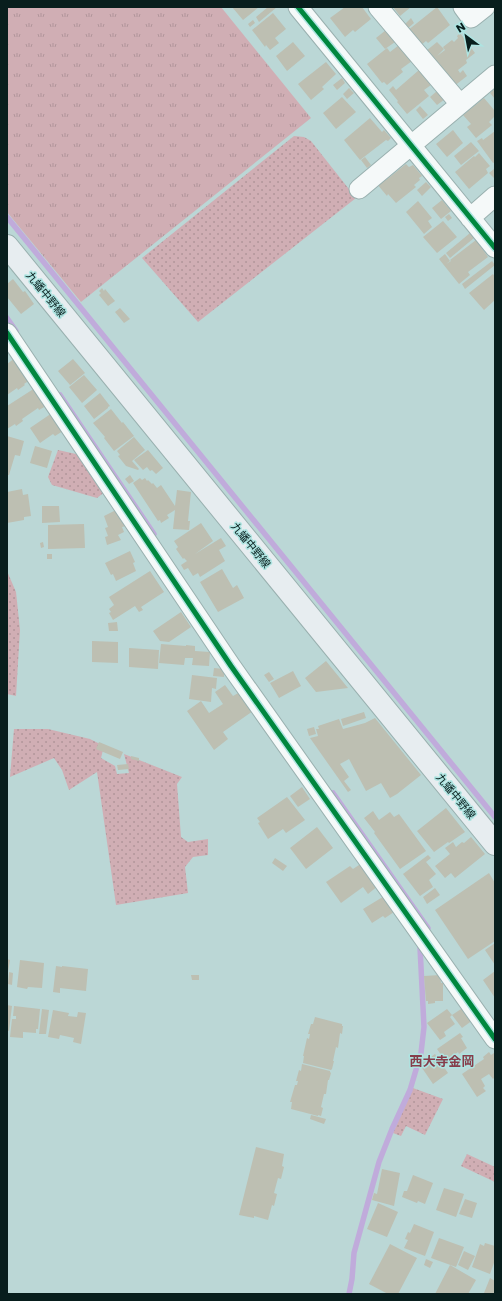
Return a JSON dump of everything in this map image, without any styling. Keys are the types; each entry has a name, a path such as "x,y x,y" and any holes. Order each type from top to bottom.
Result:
{"main road":[{"name":"九蟠中野線","path":"7,246 495,844"}],"street":[{"path":"298,7 495,248"},
{"path":"378,7 460,104"},
{"path":"463,7 472,18 485,7"},
{"path":"359,189 495,75"},
{"path":"470,218 495,196"},
{"path":"7,333 231,666 495,1039"}],"green space":[{"path":"7,7 221,7 311,118 81,302 7,212"},
{"path":"294,136 304,137 311,141 356,198 198,322 142,258"},
{"path":"58,450 85,456 106,491 97,498 52,485 48,477"},
{"path":"7,571 16,592 20,630 16,696 7,694"},
{"path":"14,729 48,729 90,739 104,746 101,758 115,766 117,774 129,773 124,754 182,777 177,784 181,837 188,842 208,839 208,855 193,857 185,867 188,893 116,905 97,772 69,790 62,770 54,758 10,777"},
{"path":"413,1088 443,1099 425,1135 406,1126 401,1136 393,1133"},
{"path":"467,1154 495,1167 495,1182 461,1166"}],"building":[{"path":"232,7 259,7 243,20"},
{"path":"268,7 277,7 259,22 256,17"},
{"path":"345,7 362,7 371,19 355,32 353,30 345,37 330,18"},
{"path":"393,7 411,7 400,16"},
{"path":"437,7 450,25 428,43 426,41 420,46 407,31"},
{"path":"273,13 286,29 275,38 279,43 270,50 266,45 265,47 252,30"},
{"path":"411,18 414,23 407,29 404,25"},
{"path":"253,20 255,23 250,27 248,24"},
{"path":"386,30 395,42 385,49 376,38"},
{"path":"460,33 475,53 466,60 467,63 458,70 460,73 463,70 467,76 453,87 426,51 437,42 444,49 437,56 445,50 443,47 452,40 454,42 458,38 457,36"},
{"path":"293,42 305,56 287,71 276,56"},
{"path":"399,45 412,61 401,69 403,72 387,85 384,82 382,83 367,64 387,48 390,52"},
{"path":"326,62 336,74 322,87 324,89 311,100 298,84"},
{"path":"419,70 431,85 424,90 429,96 407,114 389,90 393,86 396,90"},
{"path":"342,78 345,83 337,90 333,85"},
{"path":"349,88 354,93 347,99 343,94"},
{"path":"495,89 495,99 490,93"},
{"path":"437,91 445,99 437,105 430,97"},
{"path":"342,97 356,112 336,129 323,113"},
{"path":"484,98 495,111 495,116 489,122 492,125 476,138 467,127 471,124 463,115"},
{"path":"420,106 428,115 423,119 416,110"},
{"path":"370,118 382,132 384,130 391,138 388,141 386,140 360,160 344,140"},
{"path":"453,130 463,143 447,157 436,144"},
{"path":"495,131 495,162 493,163 477,141 482,138 483,140"},
{"path":"471,142 479,151 461,165 454,156"},
{"path":"479,153 490,166 486,169 488,173 469,189 455,172"},
{"path":"365,157 371,165 367,168 361,160"},
{"path":"406,164 409,167 413,165 422,176 414,185 416,187 396,203 388,194 387,196 377,184 384,178 386,180"},
{"path":"494,169 495,171 495,179 489,173"},
{"path":"426,182 431,187 422,196 417,190"},
{"path":"442,200 451,211 441,219 432,208"},
{"path":"418,201 432,218 428,221 432,227 424,234 406,212"},
{"path":"449,214 452,218 448,221 445,217"},
{"path":"443,221 457,237 437,253 423,237"},
{"path":"470,233 474,238 450,258 446,253"},
{"path":"476,240 488,257 468,272 470,275 459,284 439,259 445,254 450,261 446,264 451,261 450,260"},
{"path":"492,261 495,265 465,289 462,284"},
{"path":"493,274 495,277 495,300 484,310 469,293"},
{"path":"13,279 23,292 25,291 34,304 21,314 7,297 7,284"},
{"path":"102,288 104,291 105,289 115,301 108,306 99,295 101,293 99,291"},
{"path":"120,308 130,319 124,323 115,312"},
{"path":"15,358 30,380 18,390 17,388 7,395 7,364"},
{"path":"73,359 85,373 70,385 58,371"},
{"path":"84,375 97,390 82,403 69,387"},
{"path":"35,388 46,406 39,410 38,408 22,419 23,421 16,426 15,424 7,429 7,406"},
{"path":"100,393 110,406 94,419 84,406"},
{"path":"111,409 134,436 114,451 93,423"},
{"path":"52,413 63,431 55,436 53,434 40,443 30,428"},
{"path":"7,436 24,441 20,456 15,455 9,475 7,475"},
{"path":"134,437 145,450 132,461 139,469 138,470 126,466 118,456 120,455 117,451"},
{"path":"35,446 52,451 47,468 30,463"},
{"path":"148,450 163,468 156,474 152,470 150,471 147,467 143,470 134,460"},
{"path":"130,475 134,481 129,484 125,479"},
{"path":"140,478 142,480 145,478 147,481 148,480 152,484 153,483 157,488 161,485 175,506 177,490 191,492 188,521 190,521 189,530 173,529 175,510 167,515 169,518 161,523 160,520 158,521 133,483"},
{"path":"22,489 23,495 28,494 31,516 24,517 24,520 7,523 7,492"},
{"path":"42,506 59,506 60,522 42,523"},
{"path":"118,509 126,526 122,527 124,532 118,535 121,540 107,545 105,537 108,536 105,528 108,527 104,516"},
{"path":"201,523 213,541 195,554 221,538 226,546 219,550 225,561 200,577 198,573 193,576 188,568 184,570 181,565 187,561 184,558 183,559 176,549 178,547 174,541"},
{"path":"84,524 85,548 48,549 48,525"},
{"path":"43,542 44,547 41,548 40,543"},
{"path":"130,551 135,562 133,563 136,571 116,581 105,563"},
{"path":"47,554 52,554 52,559 47,559"},
{"path":"222,569 233,588 237,585 244,598 218,612 200,582"},
{"path":"150,571 164,592 141,607 143,610 139,612 135,606 113,620 109,613 111,612 109,609 114,605 109,597"},
{"path":"181,612 191,627 169,642 160,641 153,631"},
{"path":"117,622 118,631 109,631 108,623"},
{"path":"92,641 118,642 118,663 92,662"},
{"path":"161,644 195,646 195,651 210,652 209,666 192,665 193,658 185,658 184,665 159,663"},
{"path":"129,648 159,650 158,669 129,667"},
{"path":"326,661 348,688 316,692 305,678"},
{"path":"214,668 224,669 224,677 213,676"},
{"path":"293,671 301,686 279,698 270,683"},
{"path":"269,672 274,679 269,682 264,675"},
{"path":"192,675 217,678 216,689 212,688 211,702 189,699"},
{"path":"225,685 233,696 240,692 253,711 223,732 228,739 214,750 187,711 201,701 209,713 223,704 215,692"},
{"path":"364,712 366,718 343,726 341,719"},
{"path":"375,718 421,775 390,798 381,783 366,791 349,759 340,764 349,777 344,781 351,790 348,792 310,738 318,736 316,729 319,729 318,726 339,719 343,729 365,723"},
{"path":"314,727 316,734 309,736 307,729"},
{"path":"99,742 123,752 120,759 96,749"},
{"path":"131,756 139,758 139,761 131,759"},
{"path":"128,764 129,769 118,770 117,765"},
{"path":"302,787 310,799 298,807 290,796"},
{"path":"287,797 305,820 286,833 283,829 268,839 258,823 260,822 257,818"},
{"path":"446,808 465,832 434,852 417,831"},
{"path":"373,811 379,820 390,812 394,817 399,814 426,851 400,869 364,818"},
{"path":"317,827 333,848 306,869 290,848"},
{"path":"471,837 485,854 455,878 451,873 445,878 435,866 450,854 445,848 453,842 456,847"},
{"path":"428,855 431,858 426,862 436,874 429,880 433,887 420,896 403,874"},
{"path":"275,858 287,866 283,871 272,863"},
{"path":"362,863 378,886 368,894 363,887 341,903 326,882 350,866 353,869"},
{"path":"489,873 495,883 495,941 468,959 435,910"},
{"path":"435,888 440,895 427,904 423,897"},
{"path":"386,895 394,912 385,918 383,916 372,923 363,909"},
{"path":"495,943 495,965 485,950"},
{"path":"7,959 10,960 8,972 7,972"},
{"path":"20,960 44,963 42,988 28,987 27,989 17,987"},
{"path":"56,966 88,969 86,991 60,988 60,993 53,992"},
{"path":"495,971 495,998 483,980"},
{"path":"9,972 13,973 12,985 8,984"},
{"path":"191,975 199,975 199,980 192,980"},
{"path":"440,975 441,983 443,983 443,1001 435,1001 435,1003 428,1004 428,1001 426,1001 424,976"},
{"path":"7,1005 12,1006 9,1031 7,1030"},
{"path":"14,1006 40,1009 38,1029 36,1029 36,1033 23,1032 23,1038 10,1037 12,1019 16,1019 16,1016 13,1016"},
{"path":"464,1007 473,1020 462,1028 452,1015"},
{"path":"42,1009 49,1010 46,1034 39,1034"},
{"path":"447,1009 452,1015 450,1017 455,1024 444,1032 446,1036 440,1040 427,1023"},
{"path":"53,1010 69,1013 68,1016 77,1017 78,1012 86,1013 81,1044 73,1042 74,1038 60,1035 59,1039 48,1037"},
{"path":"315,1017 342,1024 343,1026 342,1034 340,1033 338,1048 336,1047 331,1070 303,1063 307,1038 309,1039 310,1034 308,1034"},
{"path":"460,1033 463,1037 461,1038 467,1048 459,1054 458,1052 446,1062 437,1049"},
{"path":"489,1052 491,1055 494,1053 495,1055 495,1077 493,1079 489,1074 481,1079 485,1086 483,1088 486,1091 477,1097 462,1074 484,1059 483,1057"},
{"path":"435,1054 448,1073 433,1084 420,1065 424,1062 422,1060 426,1057 428,1059"},
{"path":"302,1064 330,1071 331,1073 328,1080 326,1094 324,1094 321,1107 323,1108 321,1116 291,1109 292,1102 290,1102 295,1085 297,1085 298,1081 296,1081 299,1070 301,1071"},
{"path":"311,1115 326,1119 324,1124 310,1119"},
{"path":"256,1147 284,1154 282,1166 284,1167 281,1179 278,1178 274,1193 277,1194 268,1220 254,1216 254,1218 239,1215"},
{"path":"382,1169 400,1173 394,1206 372,1200 374,1193 377,1194"},
{"path":"413,1175 433,1183 425,1204 418,1201 417,1203 402,1197 404,1191 407,1191"},
{"path":"444,1188 464,1194 456,1217 436,1210"},
{"path":"465,1199 477,1203 472,1218 459,1214"},
{"path":"378,1203 398,1212 387,1237 367,1229"},
{"path":"414,1224 434,1232 425,1256 404,1248 408,1240 405,1239 408,1232 410,1233"},
{"path":"439,1238 464,1247 456,1267 431,1258"},
{"path":"485,1243 495,1246 495,1260 490,1274 472,1267 480,1244 484,1246"},
{"path":"390,1244 417,1258 398,1294 388,1294 369,1284"},
{"path":"464,1251 475,1256 468,1270 458,1265"},
{"path":"426,1259 433,1262 430,1268 424,1265"},
{"path":"450,1265 476,1280 468,1294 435,1294"},
{"path":"490,1278 495,1281 495,1294 484,1293"}],"waterway":[{"path":"7,217 495,817"},
{"path":"7,318 16,331"},
{"path":"60,395 154,534"},
{"path":"333,793 428,928"},
{"path":"349,1294 354,1253 379,1162 410,1090 421,1053 424,1027 420,947"}],"cycle path":[{"path":"298,7 495,248"},
{"path":"7,333 231,666 495,1039"}],"district":[{"name":"西大寺金岡","path":"442,1061"}]}
